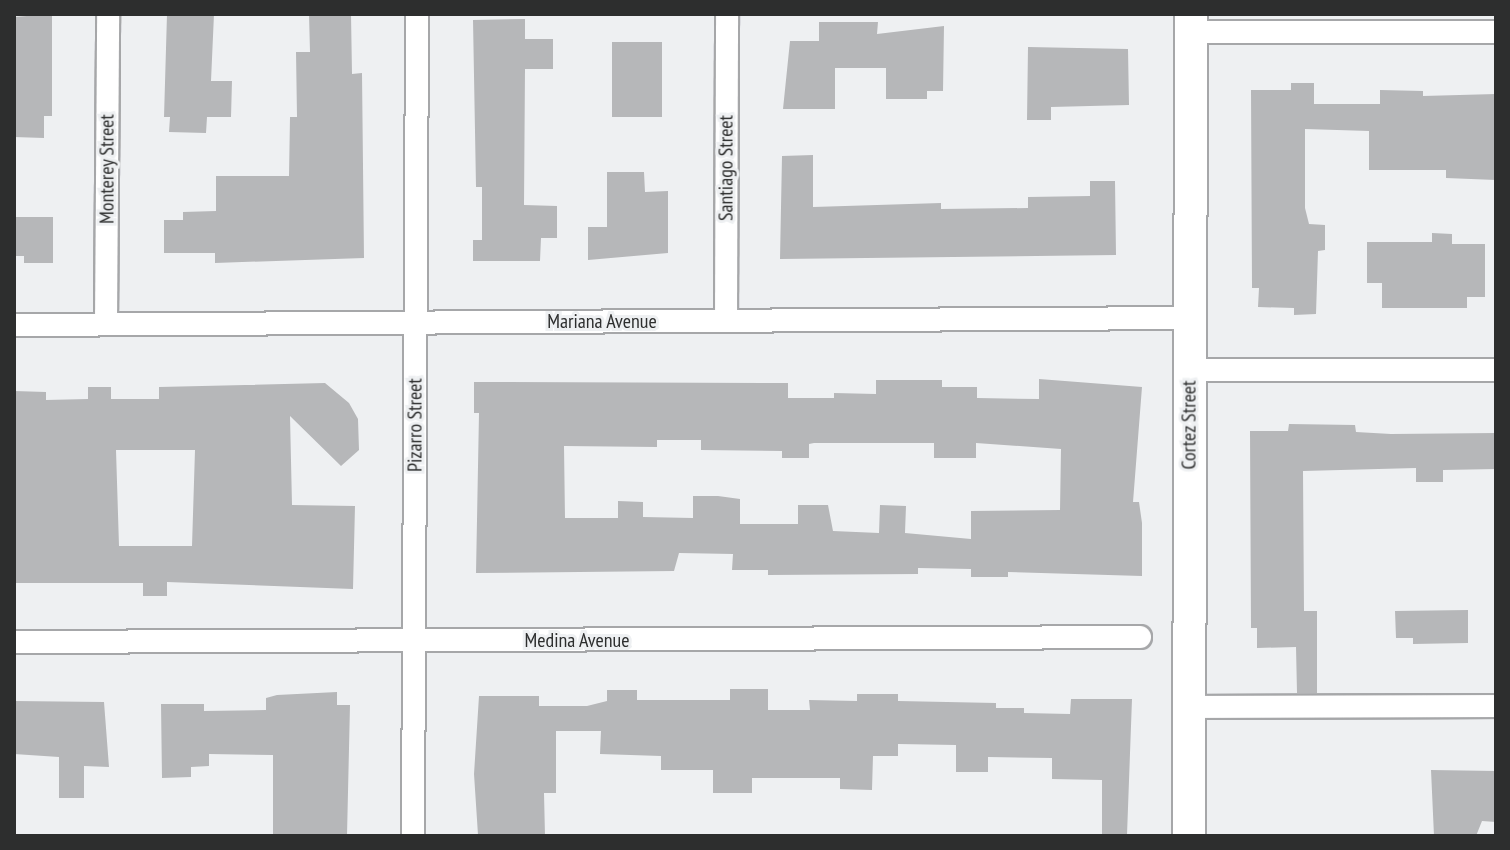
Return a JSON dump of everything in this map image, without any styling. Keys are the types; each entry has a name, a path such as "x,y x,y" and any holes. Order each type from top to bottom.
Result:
{"street":[{"name":"Monterey Street","path":"106,324 108,14"},
{"name":"Pizarro Street","path":"413,836 417,14"},
{"name":"Santiago Street","path":"726,321 727,14"},
{"path":"1191,23 1496,32"},
{"name":"Cortez Street","path":"1189,836 1191,23"},
{"name":"Mariana Avenue","path":"14,325 1189,318"},
{"path":"1189,370 1496,370"},
{"name":"Medina Avenue","path":"14,642 1140,637"},
{"path":"1190,707 1496,706"}],"building":[{"path":"52,14 52,116 44,116 44,138 14,137 14,17"},
{"path":"167,14 214,14 211,81 232,81 231,117 207,117 206,133 169,132 170,117 164,117"},
{"path":"309,14 351,14 352,74 362,73 364,258 215,263 215,253 164,253 164,220 183,220 183,212 216,211 216,176 289,176 290,117 297,117 296,52 310,52"},
{"path":"525,19 525,39 553,39 553,69 525,69 524,205 557,206 557,238 541,238 540,261 473,261 473,240 482,240 482,187 476,187 473,20"},
{"path":"819,22 878,22 877,34 944,26 943,91 927,91 927,99 886,99 886,68 835,68 835,109 783,109 790,41 819,41"},
{"path":"612,42 662,42 662,117 612,117"},
{"path":"1028,47 1128,49 1129,105 1051,107 1051,120 1027,120"},
{"path":"1291,83 1314,83 1314,104 1380,104 1380,90 1423,91 1423,96 1496,94 1496,180 1446,178 1446,170 1369,170 1369,131 1305,129 1305,208 1309,224 1325,225 1325,250 1318,251 1316,314 1294,315 1294,308 1258,307 1259,288 1252,288 1251,90 1291,90"},
{"path":"813,155 813,207 941,203 941,209 1028,208 1028,197 1090,196 1090,181 1115,181 1116,255 780,259 782,156"},
{"path":"607,172 644,172 645,192 668,191 668,253 588,260 588,227 607,227"},
{"path":"14,217 53,217 53,263 24,263 24,256 14,256"},
{"path":"1432,233 1452,234 1452,244 1485,244 1485,297 1467,297 1467,308 1382,308 1382,283 1367,283 1367,242 1432,242"},
{"path":"1039,379 1142,387 1133,502 1139,502 1142,523 1142,576 1008,572 1008,577 971,577 971,569 918,568 918,574 768,575 768,570 732,570 733,554 679,553 674,571 476,573 479,413 474,413 474,382 788,383 788,398 834,398 834,393 876,394 876,380 942,380 942,387 977,387 977,398 1039,399","holes":["657,440 701,440 701,450 782,451 782,458 809,458 809,444 814,443 934,443 934,458 976,458 976,443 1061,449 1060,510 971,511 971,539 905,533 906,506 880,505 879,533 833,531 828,505 798,505 798,524 740,524 740,499 718,496 693,496 693,518 643,517 643,502 618,501 618,518 565,518 564,446 657,447"]},
{"path":"325,383 349,403 358,419 359,450 341,466 290,416 292,505 355,506 353,589 167,582 167,596 143,596 143,583 14,583 14,391 46,392 46,400 88,399 88,387 111,387 111,399 159,399 159,387","holes":["116,450 195,450 192,546 119,546"]},
{"path":"1289,424 1355,425 1356,432 1391,434 1496,433 1496,469 1443,470 1443,482 1416,482 1416,468 1303,471 1304,611 1317,611 1317,693 1297,693 1296,647 1257,648 1257,628 1251,628 1250,431 1288,431"},
{"path":"1468,610 1468,643 1413,644 1413,638 1396,638 1395,611"},
{"path":"730,689 768,689 768,710 810,710 809,700 857,701 857,694 898,694 898,701 996,703 996,708 1024,708 1024,713 1070,714 1071,699 1132,699 1127,835 1102,835 1102,780 1052,779 1052,758 988,757 988,772 956,772 956,745 898,744 898,756 873,756 872,790 840,789 840,778 752,778 752,793 713,793 713,770 661,770 661,756 600,754 601,731 556,731 556,793 544,793 545,836 478,835 474,774 479,696 539,696 539,706 587,706 607,701 607,690 637,690 637,700 730,700"},
{"path":"337,692 337,705 350,705 347,836 273,836 273,755 209,754 209,766 191,767 191,777 162,778 161,704 204,704 204,711 266,710 266,698 277,695"},
{"path":"14,701 104,702 109,767 84,766 84,798 59,798 59,757 14,754"},
{"path":"1431,770 1496,771 1496,822 1482,821 1476,836 1434,836"}]}
